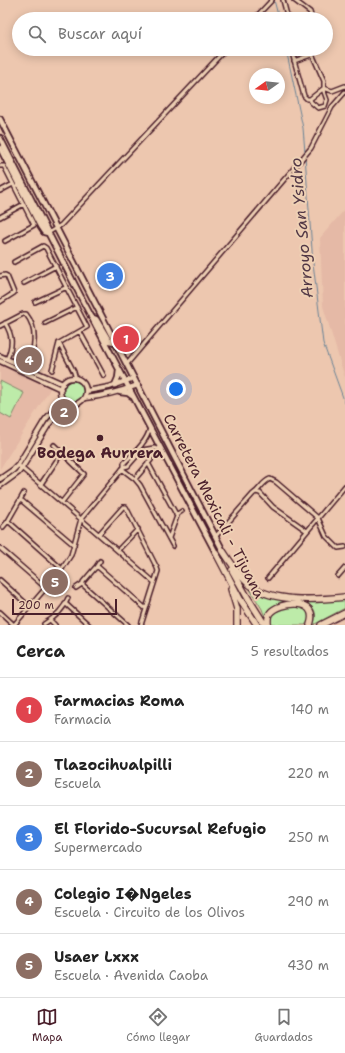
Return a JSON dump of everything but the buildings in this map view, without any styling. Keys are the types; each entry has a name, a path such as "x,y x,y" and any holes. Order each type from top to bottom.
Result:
{"highway":[{"path":"223,551 246,582 262,593 276,597 296,598 345,597"},
{"name":"Carretera Mexicali - Tijuana","path":"223,551 246,595 267,625"},
{"path":"217,555 235,598 237,609 236,625"},
{"name":"Carretera Mexicali - Tijuana","path":"217,555 240,599 257,625"},
{"path":"267,625 268,615 273,610 284,606 300,604 305,606 311,613 312,618 310,625"},
{"path":"321,625 345,613"}],"main road":[{"name":"Carretera Mexicali - Tijuana","path":"0,119 223,551"},
{"name":"Carretera Mexicali - Tijuana","path":"0,138 125,382 217,555"},
{"path":"0,149 40,226 44,232 48,233"},
{"path":"91,316 96,319 109,342 115,342"},
{"path":"114,385 118,378 119,368"},
{"path":"120,392 128,393 134,398"}],"street":[{"path":"261,12 272,0"},
{"path":"283,0 286,12"},
{"path":"294,0 310,12"},
{"path":"48,233 56,229 90,195 219,56"},
{"path":"293,56 304,96 307,99 310,99 311,102 318,108 325,106 328,100 324,88 324,81 313,56"},
{"path":"294,60 305,56"},
{"path":"324,88 332,91 345,86"},
{"path":"310,99 324,88"},
{"path":"127,364 311,148 332,107 345,92"},
{"path":"0,166 4,166 34,225 5,241"},
{"path":"0,191 13,184"},
{"path":"0,217 24,204"},
{"path":"14,262 45,246 87,327 59,343 52,370"},
{"path":"24,282 56,266"},
{"path":"0,276 5,274 14,293 0,302"},
{"path":"35,302 66,287"},
{"path":"44,323 77,307"},
{"path":"0,326 23,314 28,316 32,324 35,338 34,352 28,368"},
{"path":"5,323 11,336 12,344 7,359"},
{"path":"80,332 104,376"},
{"path":"59,343 76,378 82,382 87,391 85,398"},
{"path":"0,356 63,384"},
{"path":"0,361 61,389"},
{"path":"76,378 68,379 63,384 61,389 63,399 67,403 79,403 85,398 120,392 138,384"},
{"path":"87,391 125,382 134,378"},
{"path":"0,479 18,465 45,420 63,399"},
{"path":"0,486 18,473 49,424 67,403"},
{"path":"0,612 14,625 62,569 71,555 81,519 123,468 124,463 147,437 150,428"},
{"path":"54,445 84,474 62,502"},
{"path":"123,468 128,466 142,450 154,448 161,450"},
{"path":"41,484 62,454"},
{"path":"135,479 151,460"},
{"path":"148,464 176,514 177,518 169,538"},
{"path":"18,465 154,582"},
{"path":"123,468 140,485 173,546"},
{"path":"216,536 266,480 270,478 318,518 326,536 330,541 338,548 345,547"},
{"path":"268,578 345,486"},
{"path":"256,492 260,493 273,507 307,531"},
{"path":"3,527 24,493"},
{"path":"21,500 74,545"},
{"path":"99,534 125,506 157,568 158,572 141,625"},
{"path":"176,514 182,511"},
{"path":"8,521 62,569"},
{"path":"118,550 138,529"},
{"path":"0,548 46,588"},
{"path":"76,588 82,584 100,561"},
{"path":"96,567 146,609"},
{"path":"338,576 345,568"},
{"path":"0,580 30,607"},
{"path":"82,584 128,625"},
{"path":"44,624 66,604 68,598"},
{"path":"66,604 89,625"},
{"path":"50,620 55,625"}],"shaded area":[{"path":"345,209 345,378 323,306 320,238"},
{"path":"0,360 53,384 0,469"}],"green space":[{"path":"0,381 24,393 11,419 0,413"},
{"path":"73,381 77,382 83,388 83,396 77,402 73,403 69,402 63,396 62,392 63,388 69,382"},
{"path":"246,583 277,598 345,599 345,608 313,625 315,615 313,608 306,603 287,601 277,604 269,609 265,617 262,609"},
{"path":"299,606 306,608 308,612 309,619 305,625 271,625 271,617 276,611 283,608"}],"waterway":[{"name":"Arroyo San Ysidro","path":"274,0 277,12"},
{"name":"Arroyo San Ysidro","path":"288,56 303,128 305,152"},
{"name":"Arroyo San Ysidro","path":"305,156 313,263 323,343 345,403"}],"place":[{"name":"El Florido-Sucursal Refugio","path":"110,276"},
{"name":"Farmacias Roma","path":"126,339"},
{"name":"Colegio I�Ngeles","path":"29,360"},
{"name":"Tlazocihualpilli","path":"64,412"},
{"name":"Bodega Aurrera","path":"100,438"},
{"name":"Usaer Lxxx","path":"55,582"}]}
